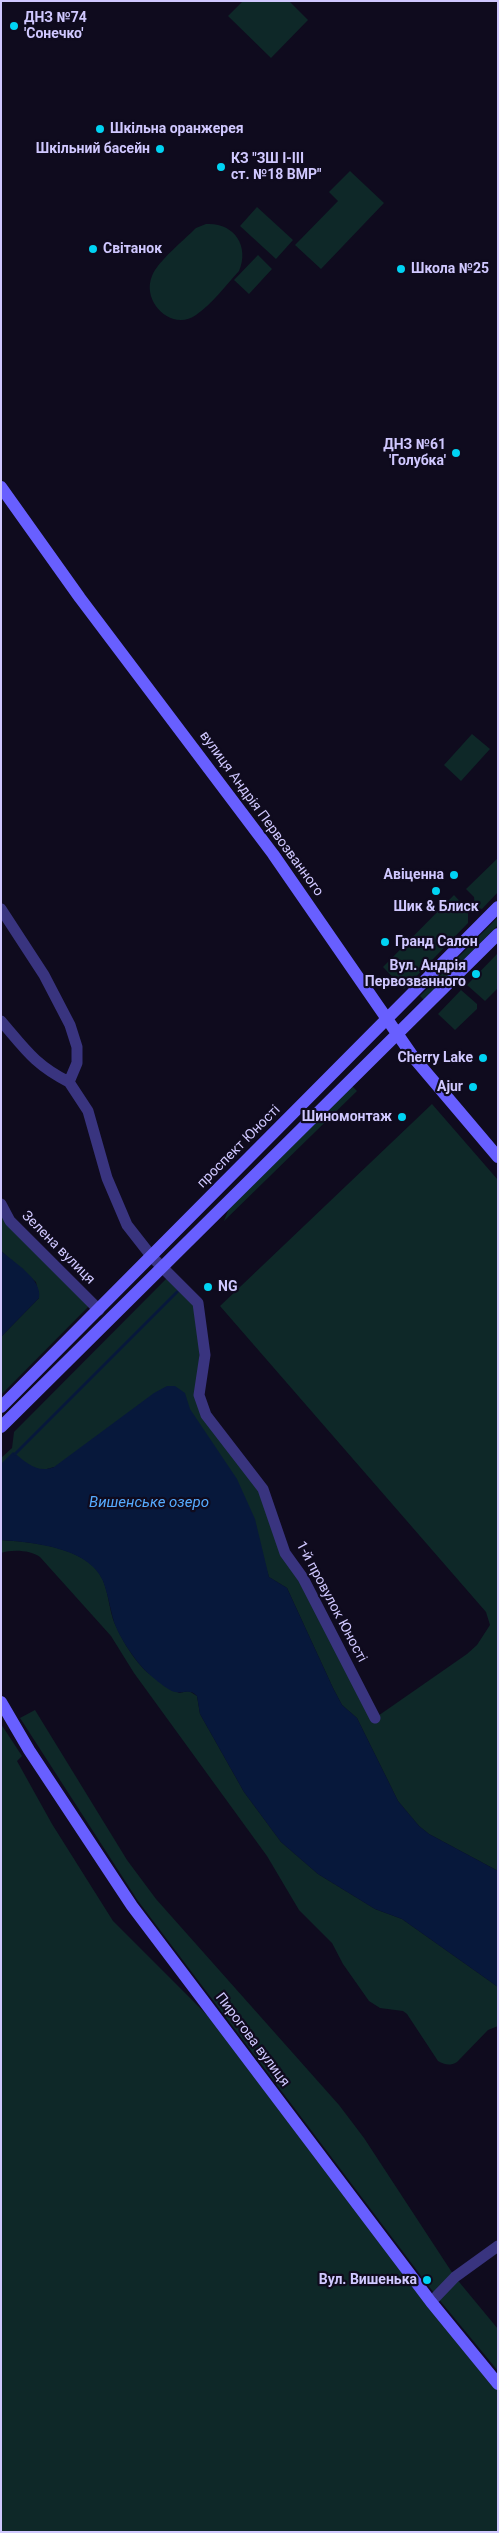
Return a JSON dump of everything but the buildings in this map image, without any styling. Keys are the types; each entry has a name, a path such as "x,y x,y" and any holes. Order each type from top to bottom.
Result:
{"main road":[{"name":"вулиця Андрія Первозванного","path":"1,487 80,598 267,847 397,1034 498,1157"},
{"name":"проспект Юності","path":"1,1407 498,907"},
{"path":"1,1426 498,934"},
{"name":"Пирогова вулиця","path":"1,1702 30,1750 132,1906 431,2302 498,2384"}],"street":[{"path":"1,909 44,975 70,1025 77,1047 77,1063 70,1082 48,1071 34,1060 1,1020"},
{"name":"1-й провулок Юності","path":"70,1082 88,1111 107,1178 127,1225 152,1257 195,1298 200,1308 205,1355 199,1395 206,1415 263,1489 285,1553 303,1578 375,1718"},
{"name":"Зелена вулиця","path":"1,1204 10,1221 99,1310"},
{"path":"431,2302 455,2277 498,2246"}],"green space":[{"path":"243,1 289,1 308,20 271,58 228,16"},
{"path":"350,171 384,203 321,269 295,245 338,201 329,192"},
{"path":"257,207 293,240 276,259 240,226"},
{"path":"206,224 216,224 224,227 237,237 241,244 242,252 239,271 202,311 187,319 177,320 161,312 155,304 150,286 152,276 172,251 196,228"},
{"path":"258,255 272,269 249,294 234,280"},
{"path":"472,734 490,749 461,781 444,765"},
{"path":"498,858 498,892 482,909 475,907 474,897 466,889"},
{"path":"454,895 468,910 468,923 404,989 383,967"},
{"path":"498,917 498,925 424,1000 420,996"},
{"path":"498,953 498,988 485,1001 467,985"},
{"path":"461,990 477,1004 477,1009 455,1030 438,1014"},
{"path":"348,1082 357,1091 224,1221 234,1195"},
{"path":"432,1104 498,1180 498,1871 429,1834 419,1826 398,1801 357,1718 342,1705 333,1688 287,1588 269,1577 266,1568 54,1467 1,1482 1,1458 12,1448 14,1432 170,1275 200,1308 199,1395 256,1479 280,1535 375,1718 467,1654 477,1645 490,1625 486,1612 220,1306"},
{"path":"1,1204 92,1303 1,1395 1,1337 39,1298 36,1282 1,1251"},
{"path":"1,1540 28,1542 58,1548 86,1560 96,1569 105,1585 115,1624 130,1652 149,1674 159,1681 179,1693 189,1691 197,1696 200,1714 244,1792 281,1842 318,1874 375,1909 402,1919 498,1987 498,2026 488,2030 457,2062 445,2064 438,2061 407,2014 403,2011 380,2008 369,2001 343,1964 332,1943 299,1910 267,1856 134,1673 111,1636 40,1557 21,1551 1,1553"},
{"path":"35,1710 127,1860 156,1899 339,2105 364,2138 455,2277 498,2329 498,2371 437,2297 138,1901 20,1718"},
{"path":"1,1724 22,1756 17,1761 52,1824 113,1921 236,2044 498,2383 498,2532 1,2532"}],"water":[{"path":"1,1251 32,1278 37,1285 39,1298 1,1337"},
{"name":"Вишенське озеро","path":"167,1386 175,1386 185,1393 190,1409 237,1479 255,1519 269,1577 287,1588 333,1688 342,1705 357,1718 398,1801 419,1826 429,1834 498,1871 498,1987 402,1919 375,1909 318,1874 281,1842 244,1792 200,1714 197,1696 192,1692 175,1692 168,1689 145,1670 130,1652 116,1628 103,1581 96,1570 86,1561 73,1554 43,1545 1,1540 1,1464 13,1452 37,1468 48,1469 54,1467 154,1393"}],"waterway":[{"path":"15,1454 177,1292"}],"place":[{"name":"ДНЗ №74 'Сонечко'","path":"14,26"},
{"name":"Шкільна оранжерея","path":"100,129"},
{"name":"Шкільний басейн","path":"160,149"},
{"name":"КЗ \"ЗШ І-ІІІ ст. №18 ВМР\"","path":"221,167"},
{"name":"Світанок","path":"93,249"},
{"name":"Школа №25","path":"401,269"},
{"name":"ДНЗ №61 'Голубка'","path":"456,453"},
{"name":"Авіценна","path":"454,875"},
{"name":"Шик & Блиск","path":"436,891"},
{"name":"Гранд Салон","path":"385,942"},
{"name":"Вул. Андрія Первозванного","path":"476,974"},
{"name":"Cherry Lake","path":"483,1058"},
{"name":"Ajur","path":"473,1087"},
{"name":"Шиномонтаж","path":"402,1117"},
{"name":"NG","path":"208,1287"},
{"name":"Вул. Вишенька","path":"427,2280"}]}
